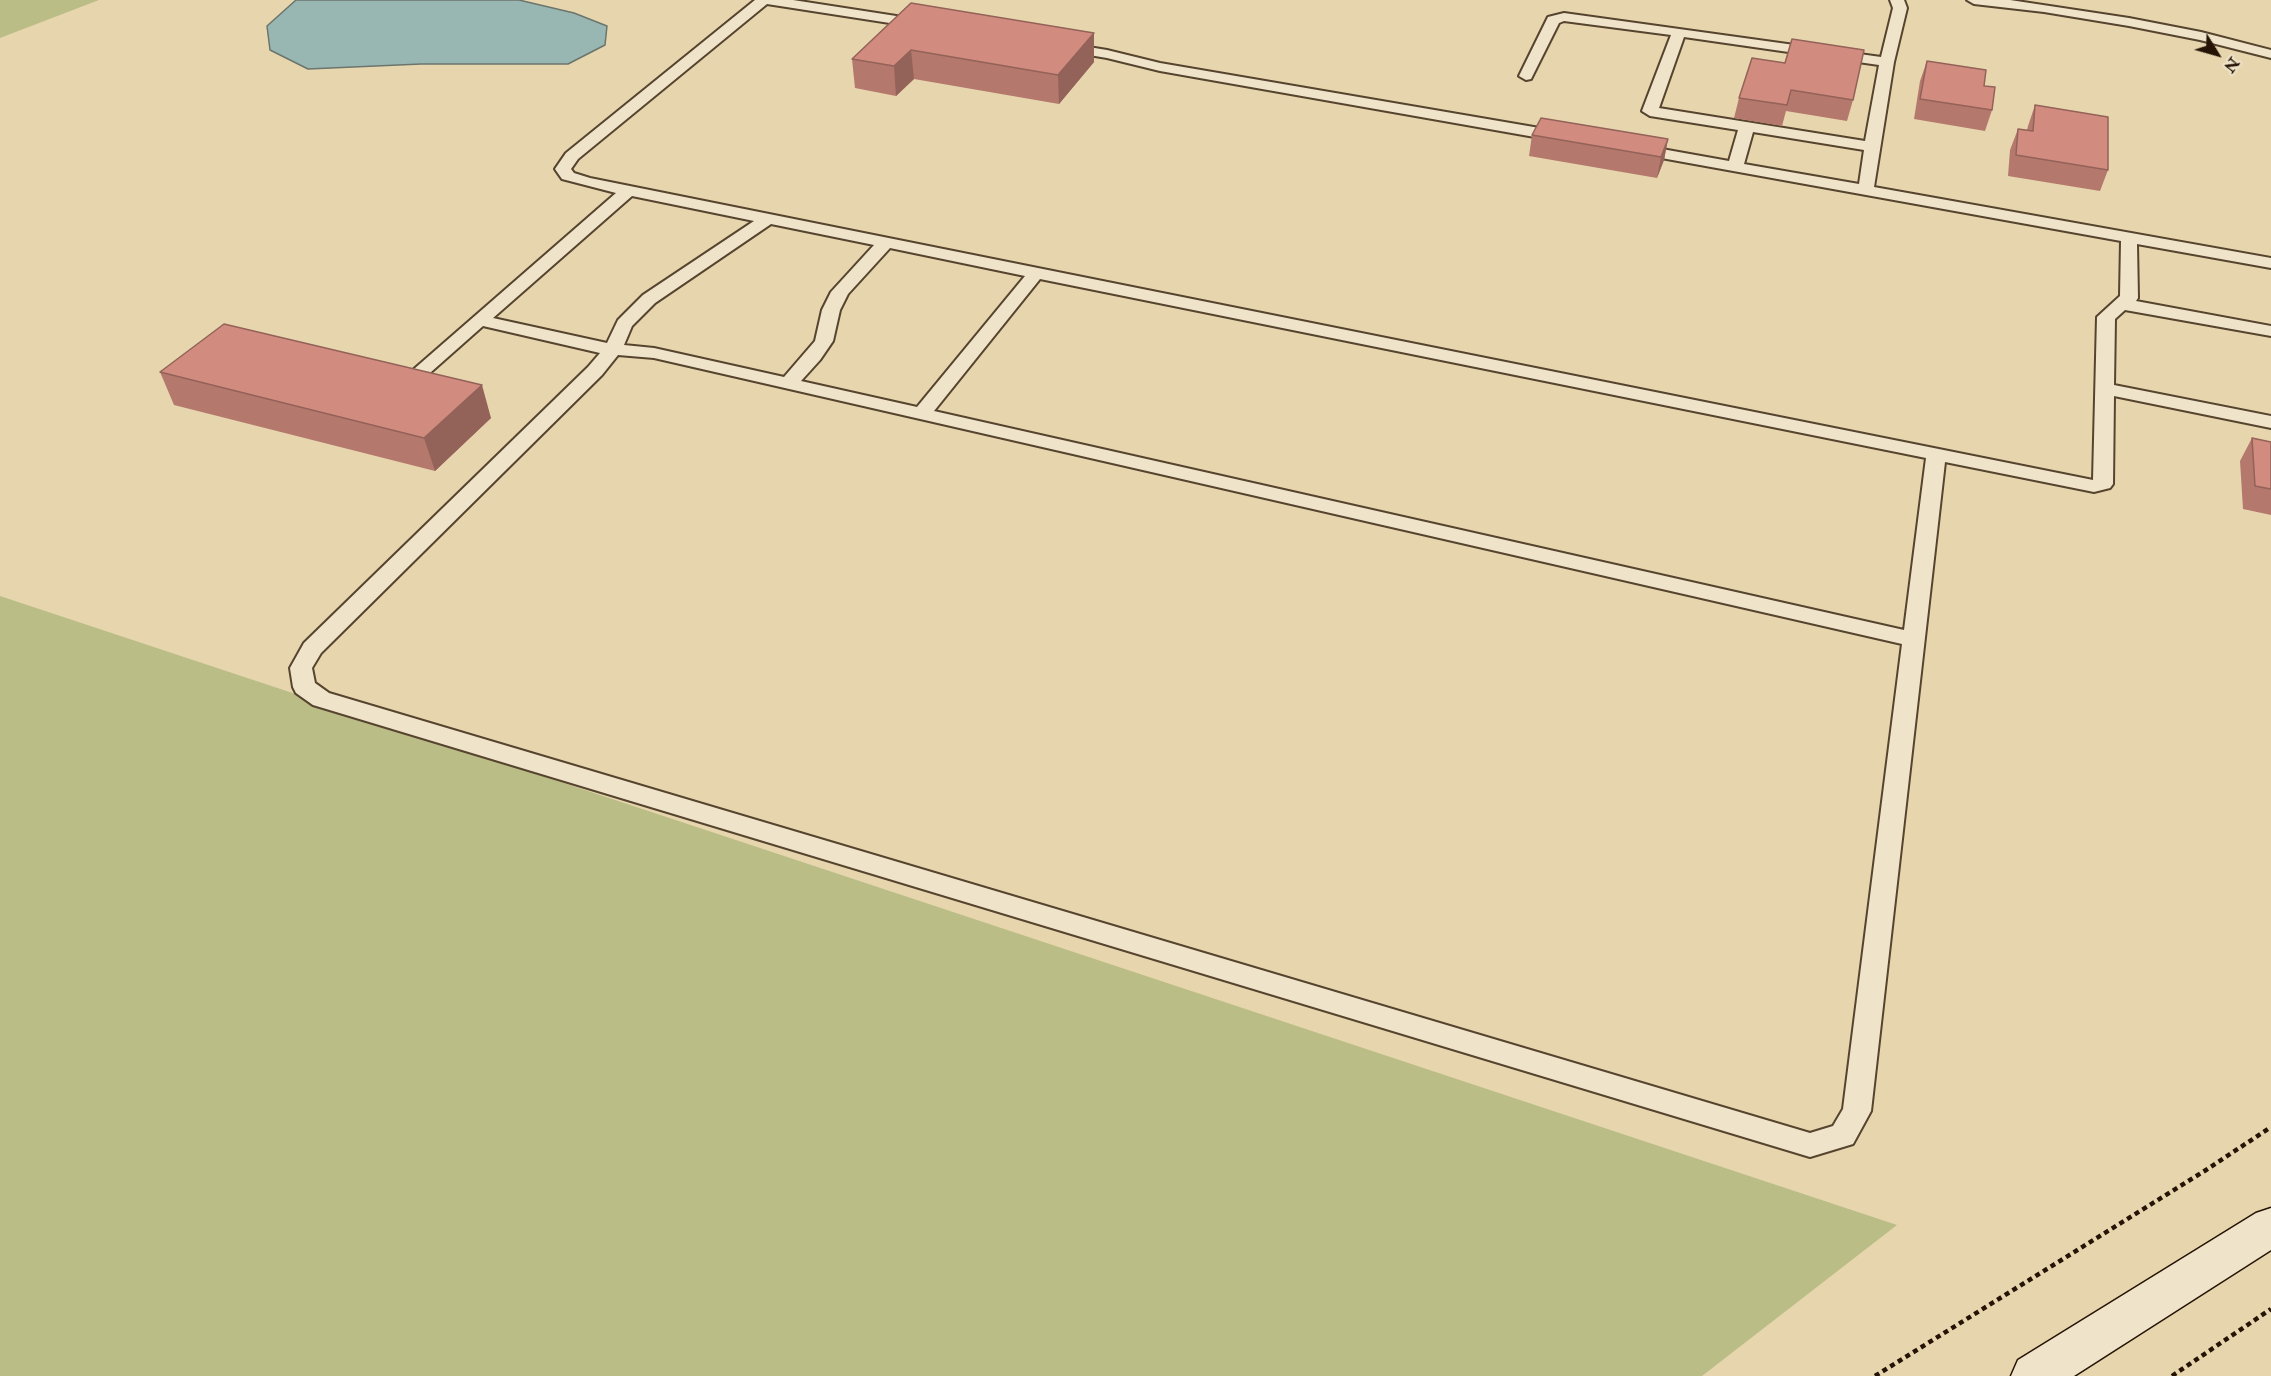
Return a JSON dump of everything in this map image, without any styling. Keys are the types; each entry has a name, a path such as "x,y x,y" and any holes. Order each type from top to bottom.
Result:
{"street":[{"path":"2034,1376 2271,1227"}],"lane":[{"path":"943,28 765,0 572,156 563,169 568,176 587,182 2094,486 2103,484 2106,317 2129,298 2129,237"},
{"path":"1866,190 1887,62 1900,8 1896,0"},
{"path":"1974,0 2044,8 2129,22 2201,36 2271,54"},
{"path":"1526,76 1553,20 1564,17 1887,62"},
{"path":"1679,32 1650,111 1872,147"},
{"path":"1048,44 1107,54 1160,67 1582,140"},
{"path":"1735,166 1747,127"},
{"path":"1617,146 2271,263"},
{"path":"415,376 628,190"},
{"path":"768,219 649,299 624,324 613,350 596,371 312,648 301,669 304,687 321,699 1810,1145 1843,1135 1857,1111 1936,454"},
{"path":"788,384 814,356 824,340 831,310 840,292 886,242"},
{"path":"921,414 1036,273"},
{"path":"2122,304 2271,331"},
{"path":"480,320 592,347 654,353 1913,639"},
{"path":"392,370 436,381"},
{"path":"2105,389 2271,422"}],"path":[{"path":"1875,1376 2206,1170 2271,1126"},
{"path":"2172,1376 2271,1309"}],"green space":[{"path":"0,0 99,0 0,38"},
{"path":"0,596 1897,1225 1702,1376 0,1376"}],"water":[{"path":"296,0 519,0 574,13 607,26 605,45 568,64 421,64 308,69 270,50 267,26"}],"building":[{"path":"911,3 1094,33 1058,75 911,50 894,66 852,59"},
{"path":"1792,39 1864,50 1853,100 1791,90 1787,105 1739,98 1752,58 1785,63"},
{"path":"1927,61 1986,70 1984,86 1995,87 1992,110 1920,99"},
{"path":"2035,105 2108,117 2108,170 2016,155 2018,129 2033,131"},
{"path":"1541,118 1668,139 1661,157 1532,135"},
{"path":"224,324 482,385 424,438 160,372"},
{"path":"2252,438 2271,442 2271,489 2255,486"}]}
